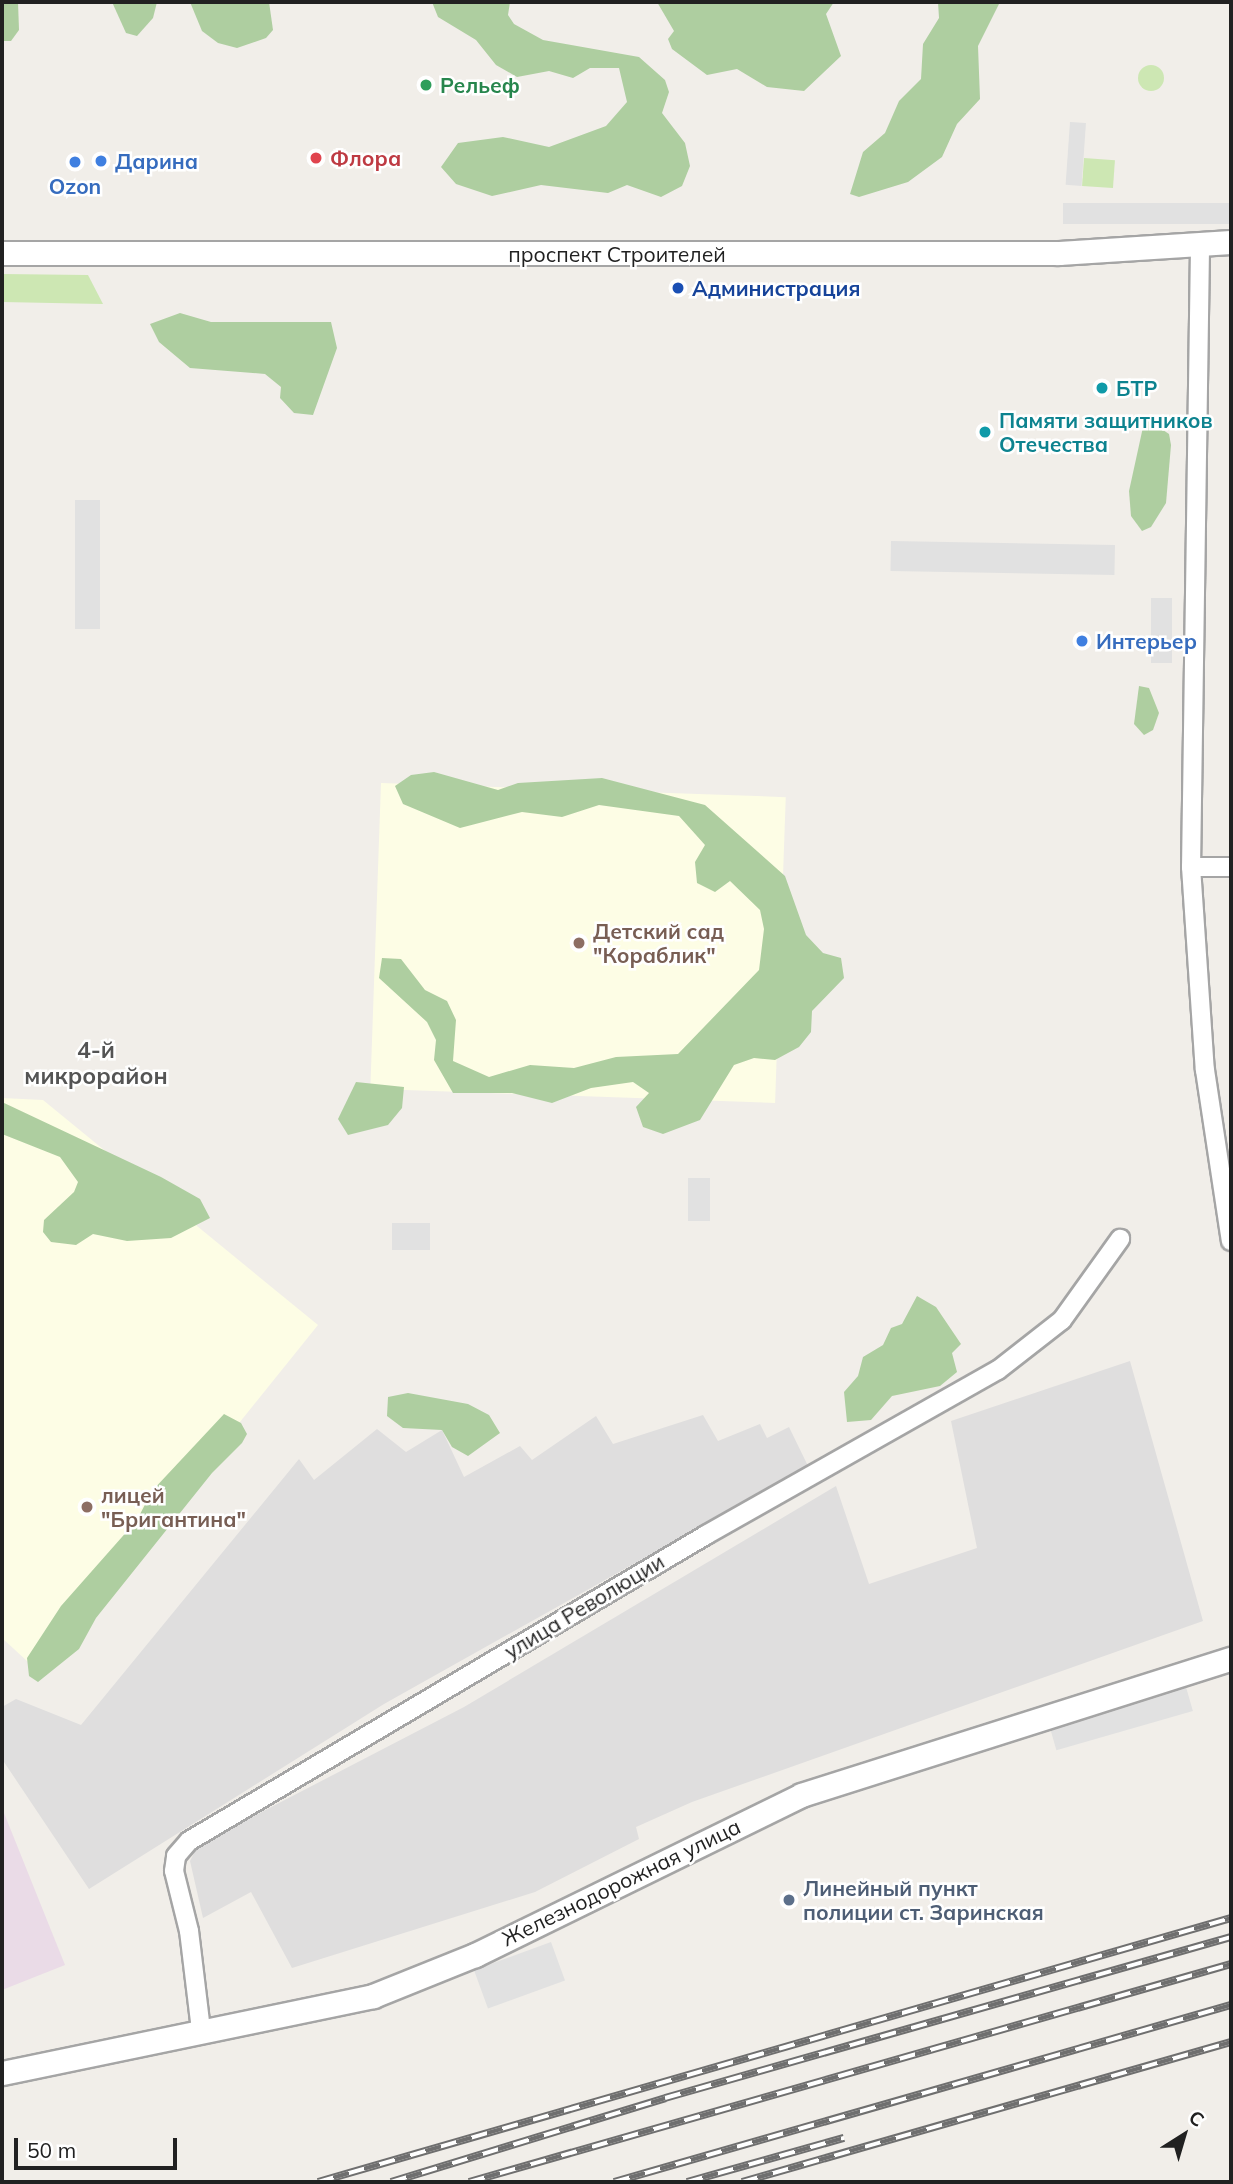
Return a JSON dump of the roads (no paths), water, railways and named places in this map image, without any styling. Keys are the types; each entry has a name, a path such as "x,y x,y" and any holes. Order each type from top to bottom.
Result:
{"street":[{"name":"проспект Строителей","path":"2,253 819,255 1200,248 1231,242"},
{"path":"1200,248 1191,867 1205,1070 1231,1241"},
{"path":"1191,867 1231,867"},
{"name":"улица Революции","path":"201,2030 188,1931 173,1871 176,1856 189,1841 706,1535 998,1370 1062,1320 1119,1239"},
{"name":"Железнодорожная улица","path":"2,2073 373,1996 474,1955 801,1796 1231,1658"}],"railway":[{"path":"318,2182 1231,1918"},
{"path":"391,2182 665,2098 1231,1937"},
{"path":"469,2182 1231,1964"},
{"path":"614,2182 1231,2005"},
{"path":"742,2182 1231,2042"},
{"path":"687,2182 844,2138"}],"place":[{"name":"Рельеф","path":"426,85"},
{"name":"Флора","path":"316,158"},
{"name":"Дарина","path":"101,161"},
{"name":"Ozon","path":"75,162"},
{"name":"Администрация","path":"678,288"},
{"name":"БТР","path":"1102,388"},
{"name":"Памяти защитников Отечества","path":"985,432"},
{"name":"Интерьер","path":"1082,641"},
{"name":"Детский сад \"Кораблик\"","path":"579,943"},
{"name":"лицей \"Бригантина\"","path":"87,1507"},
{"name":"Линейный пункт полиции ст. Заринская","path":"789,1900"}],"district":[{"name":"4-й микрорайон","path":"96,1063"}]}
